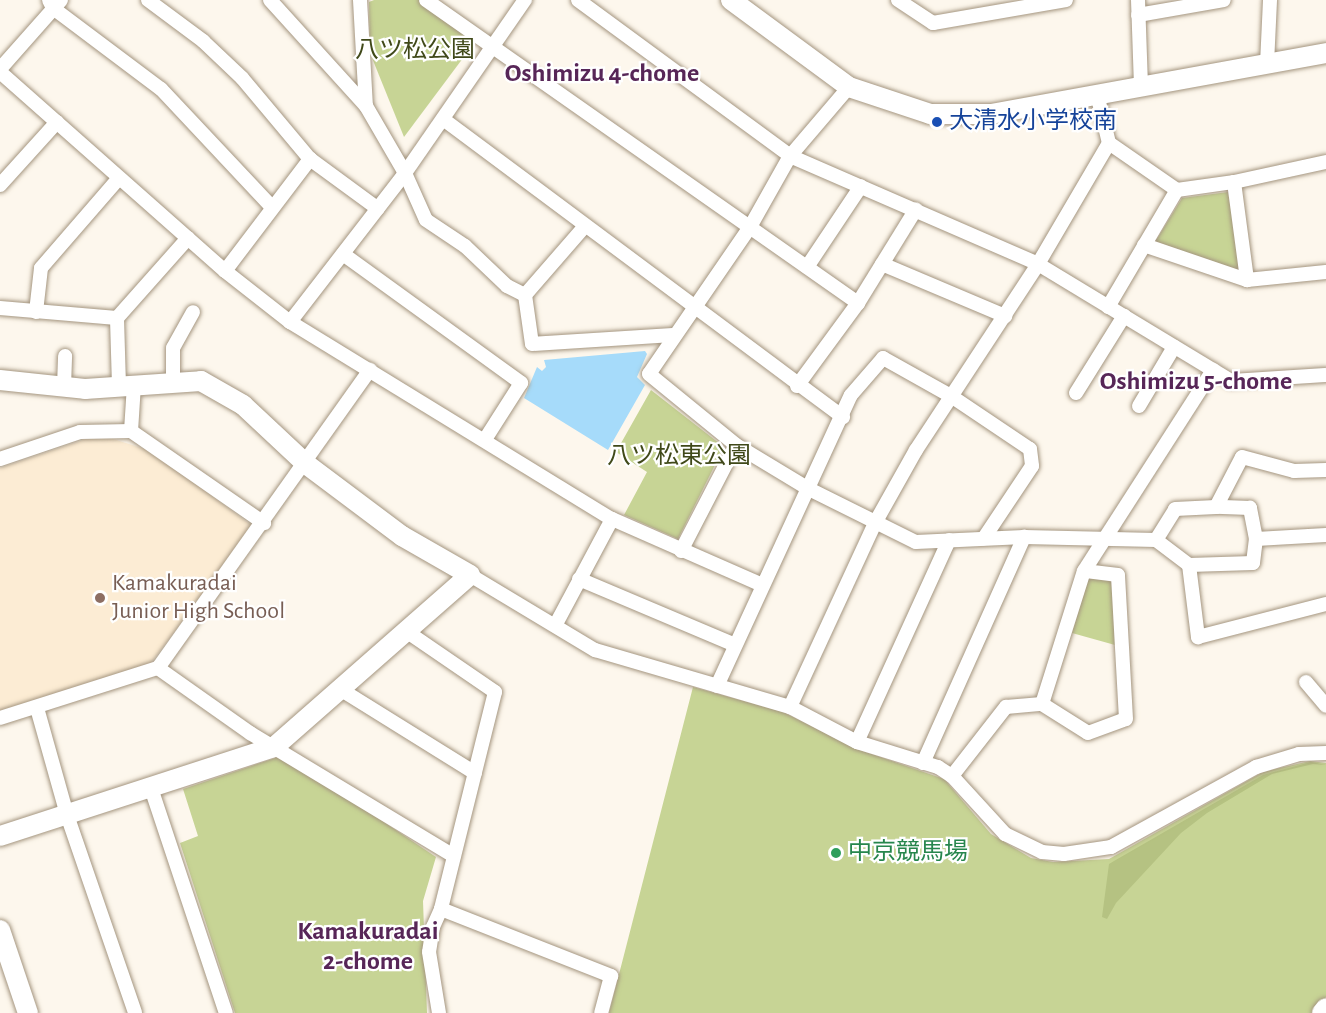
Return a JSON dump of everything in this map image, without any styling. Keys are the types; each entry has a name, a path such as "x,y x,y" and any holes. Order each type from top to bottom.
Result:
{"street":[{"path":"148,0 203,41 242,78 310,159 378,208"},
{"path":"270,0 366,106 405,173 426,220 465,246 507,286 525,295"},
{"path":"426,0 494,50 858,303"},
{"path":"291,322 405,173 494,50 525,0"},
{"path":"578,0 790,156 1038,264 1231,381 1326,375"},
{"path":"731,0 849,87 902,107 960,115 991,114 1326,53"},
{"path":"898,0 933,23 1066,0"},
{"path":"1138,0 1141,87"},
{"path":"1138,15 1224,0"},
{"path":"1267,64 1270,0"},
{"path":"365,1 366,106"},
{"path":"272,207 161,89 54,3 0,71 118,179 225,271 291,322 486,438 612,519 762,585"},
{"path":"849,87 790,156 750,227 697,308 673,335 649,374 736,445 809,489 916,542 1024,537 1156,540 1189,565 1253,563 1256,539 1250,508 1216,507 1175,509 1156,540"},
{"path":"1097,94 1109,143 1177,190 1234,182 1326,162"},
{"path":"443,119 697,308 797,386 843,417"},
{"path":"1,182 57,122"},
{"path":"790,707 875,523 951,396 1038,264 1109,143"},
{"path":"225,271 310,159"},
{"path":"36,312 41,268 118,179"},
{"path":"1234,182 1247,280"},
{"path":"807,267 861,186"},
{"path":"1108,306 1177,190"},
{"path":"797,386 858,303 916,209"},
{"path":"585,226 525,295 532,344 673,335"},
{"path":"131,431 117,318 188,238"},
{"path":"1144,245 1247,280 1326,272"},
{"path":"343,254 521,382 486,438"},
{"path":"882,264 1005,316"},
{"path":"0,308 117,318"},
{"path":"173,382 173,348 193,312"},
{"path":"1076,393 1124,316"},
{"path":"1139,406 1174,347"},
{"path":"64,387 65,356"},
{"path":"717,686 733,644 809,489 851,395 883,358 951,396 1030,449 1033,459 1032,466 984,538"},
{"path":"0,718 158,668 306,464 370,370"},
{"path":"1042,704 1084,571 1213,370"},
{"path":"0,380 64,387 201,381 243,405 306,464 402,536 556,624 595,650 790,707 857,742 922,763 952,776 1005,834 1042,852 1064,854 1111,847 1132,838 1239,775 1273,760 1326,753"},
{"path":"0,459 80,432 131,431 264,523"},
{"path":"681,551 736,445"},
{"path":"1216,507 1242,457 1294,471 1326,470"},
{"path":"556,624 612,519"},
{"path":"1256,539 1326,536"},
{"path":"922,763 1024,537"},
{"path":"857,742 949,540"},
{"path":"1189,565 1198,637 1326,604"},
{"path":"952,776 1006,707 1042,704 1088,733 1126,719 1118,575 1084,571"},
{"path":"0,836 274,747 470,574"},
{"path":"579,579 733,644"},
{"path":"406,631 495,692 441,909 433,927 429,952 439,1013"},
{"path":"158,668 274,747 454,856"},
{"path":"1306,682 1326,706"},
{"path":"340,689 475,773"},
{"path":"37,708 67,815 135,1013"},
{"path":"151,788 226,1013"},
{"path":"441,909 611,976 601,1013"},
{"path":"0,930 27,1013"},
{"path":"1322,1013 1326,1008"}],"shaded area":[{"name":"Kamakuradai Junior High School","path":"107,437 151,451 251,525 250,531 150,664 0,713 0,468 89,438"}],"green space":[{"name":"八ツ松公園","path":"374,0 420,0 475,42 404,137 370,53 369,2"},
{"path":"1228,192 1242,272 1155,242 1182,198"},
{"name":"八ツ松東公園","path":"651,390 724,447 678,539 624,515 647,472 616,452"},
{"path":"1088,578 1112,581 1115,645 1072,633"},
{"name":"中京競馬場","path":"693,687 783,712 857,749 944,779 991,834 1031,858 1053,862 1109,859 1263,772 1310,761 1326,763 1326,997 1314,1013 609,1013"},
{"path":"284,755 436,857 423,901 427,1013 235,1013 180,843 198,836 183,789"},
{"path":"1311,762 1326,765 1313,764 1272,774 1207,813 1181,833 1116,903 1107,919 1102,917 1109,864 1263,775"}],"water":[{"path":"645,351 647,354 637,377 645,385 608,450 524,398 537,367 542,371 546,367 544,360"}],"place":[{"name":"大清水小学校南","path":"937,122"},
{"name":"Kamakuradai Junior High School","path":"100,598"},
{"name":"中京競馬場","path":"836,853"}],"district":[{"name":"Oshimizu 4-chome","path":"602,74"},
{"name":"Oshimizu 5-chome","path":"1196,382"},
{"name":"Kamakuradai 2-chome","path":"368,947"}]}
